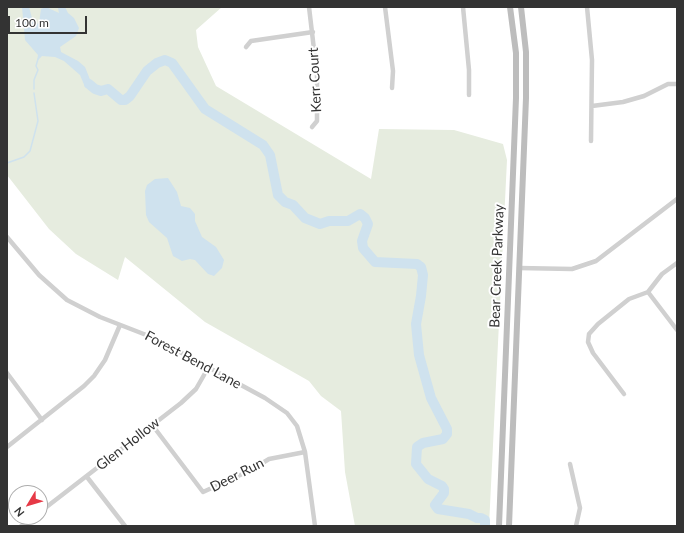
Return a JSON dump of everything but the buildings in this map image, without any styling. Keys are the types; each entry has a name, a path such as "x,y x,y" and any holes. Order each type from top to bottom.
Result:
{"main road":[{"name":"Bear Creek Parkway","path":"499,526 516,98 516,53 510,7"},
{"name":"Bear Creek Parkway","path":"509,526 526,79 526,52 521,7"}],"street":[{"name":"Kerr Court","path":"309,7 317,75 317,121 312,127"},
{"path":"385,7 393,71 392,88"},
{"path":"463,7 469,70 469,94"},
{"path":"587,7 592,60 591,141"},
{"path":"246,47 251,41 312,32"},
{"path":"592,106 623,102 644,96 668,84 677,84"},
{"path":"519,268 572,269 596,261 677,199"},
{"name":"Forest Bend Lane","path":"8,240 58,294 88,312 154,338 265,398 288,413 297,426 305,452 315,526"},
{"path":"624,394 593,353 588,342 589,334 598,324 630,299 648,292 662,274 677,263"},
{"path":"648,292 677,330"},
{"path":"7,447 84,386 94,376 105,360 120,325"},
{"name":"Glen Hollow","path":"48,506 153,426 191,394 208,368"},
{"path":"7,373 42,420"},
{"name":"Deer Run","path":"153,426 204,492 251,470 268,459 305,452"},
{"path":"570,464 580,508 576,526"},
{"path":"87,477 125,526"}],"shaded area":[{"path":"7,7 222,7 196,30 198,47 216,86 371,179 379,129 454,130 503,144 507,160 489,526 355,526 345,472 341,411 321,396 309,381 205,322 125,257 118,280 76,254 49,229 7,175"}],"water":[{"path":"22,7 29,7 32,18 36,24 39,23 41,9 46,7 59,13 58,8 65,7 68,13 74,18 79,28 76,36 60,47 61,52 78,61 85,67 91,82 99,91 96,94 85,87 80,75 64,61 55,57 42,56 37,61 38,55 25,40"},
{"path":"168,178 177,192 181,206 190,208 195,214 195,221 202,237 216,247 224,260 222,268 214,276 208,274 195,260 190,259 182,261 173,256 167,238 149,222 146,215 145,191 147,185 155,179"}],"waterway":[{"path":"34,89 34,80 38,70 36,66 38,59"},
{"path":"89,84 95,89 101,91 108,89 121,100 125,100 130,96 147,71 157,63 165,60 172,63 205,109 263,145 270,155 278,195 285,202 293,205 305,218 320,224 329,221 348,221 360,214 365,218 368,224 362,241 363,248 375,262 417,264 421,267 423,275 416,324 419,355 431,398 447,429 447,434 443,439 423,443 417,447 416,464 428,479 442,486 444,489 444,493 435,505 438,509 469,514 477,518 481,518 485,520 485,526"},
{"path":"7,163 24,157 30,151 38,121 34,93"}]}
